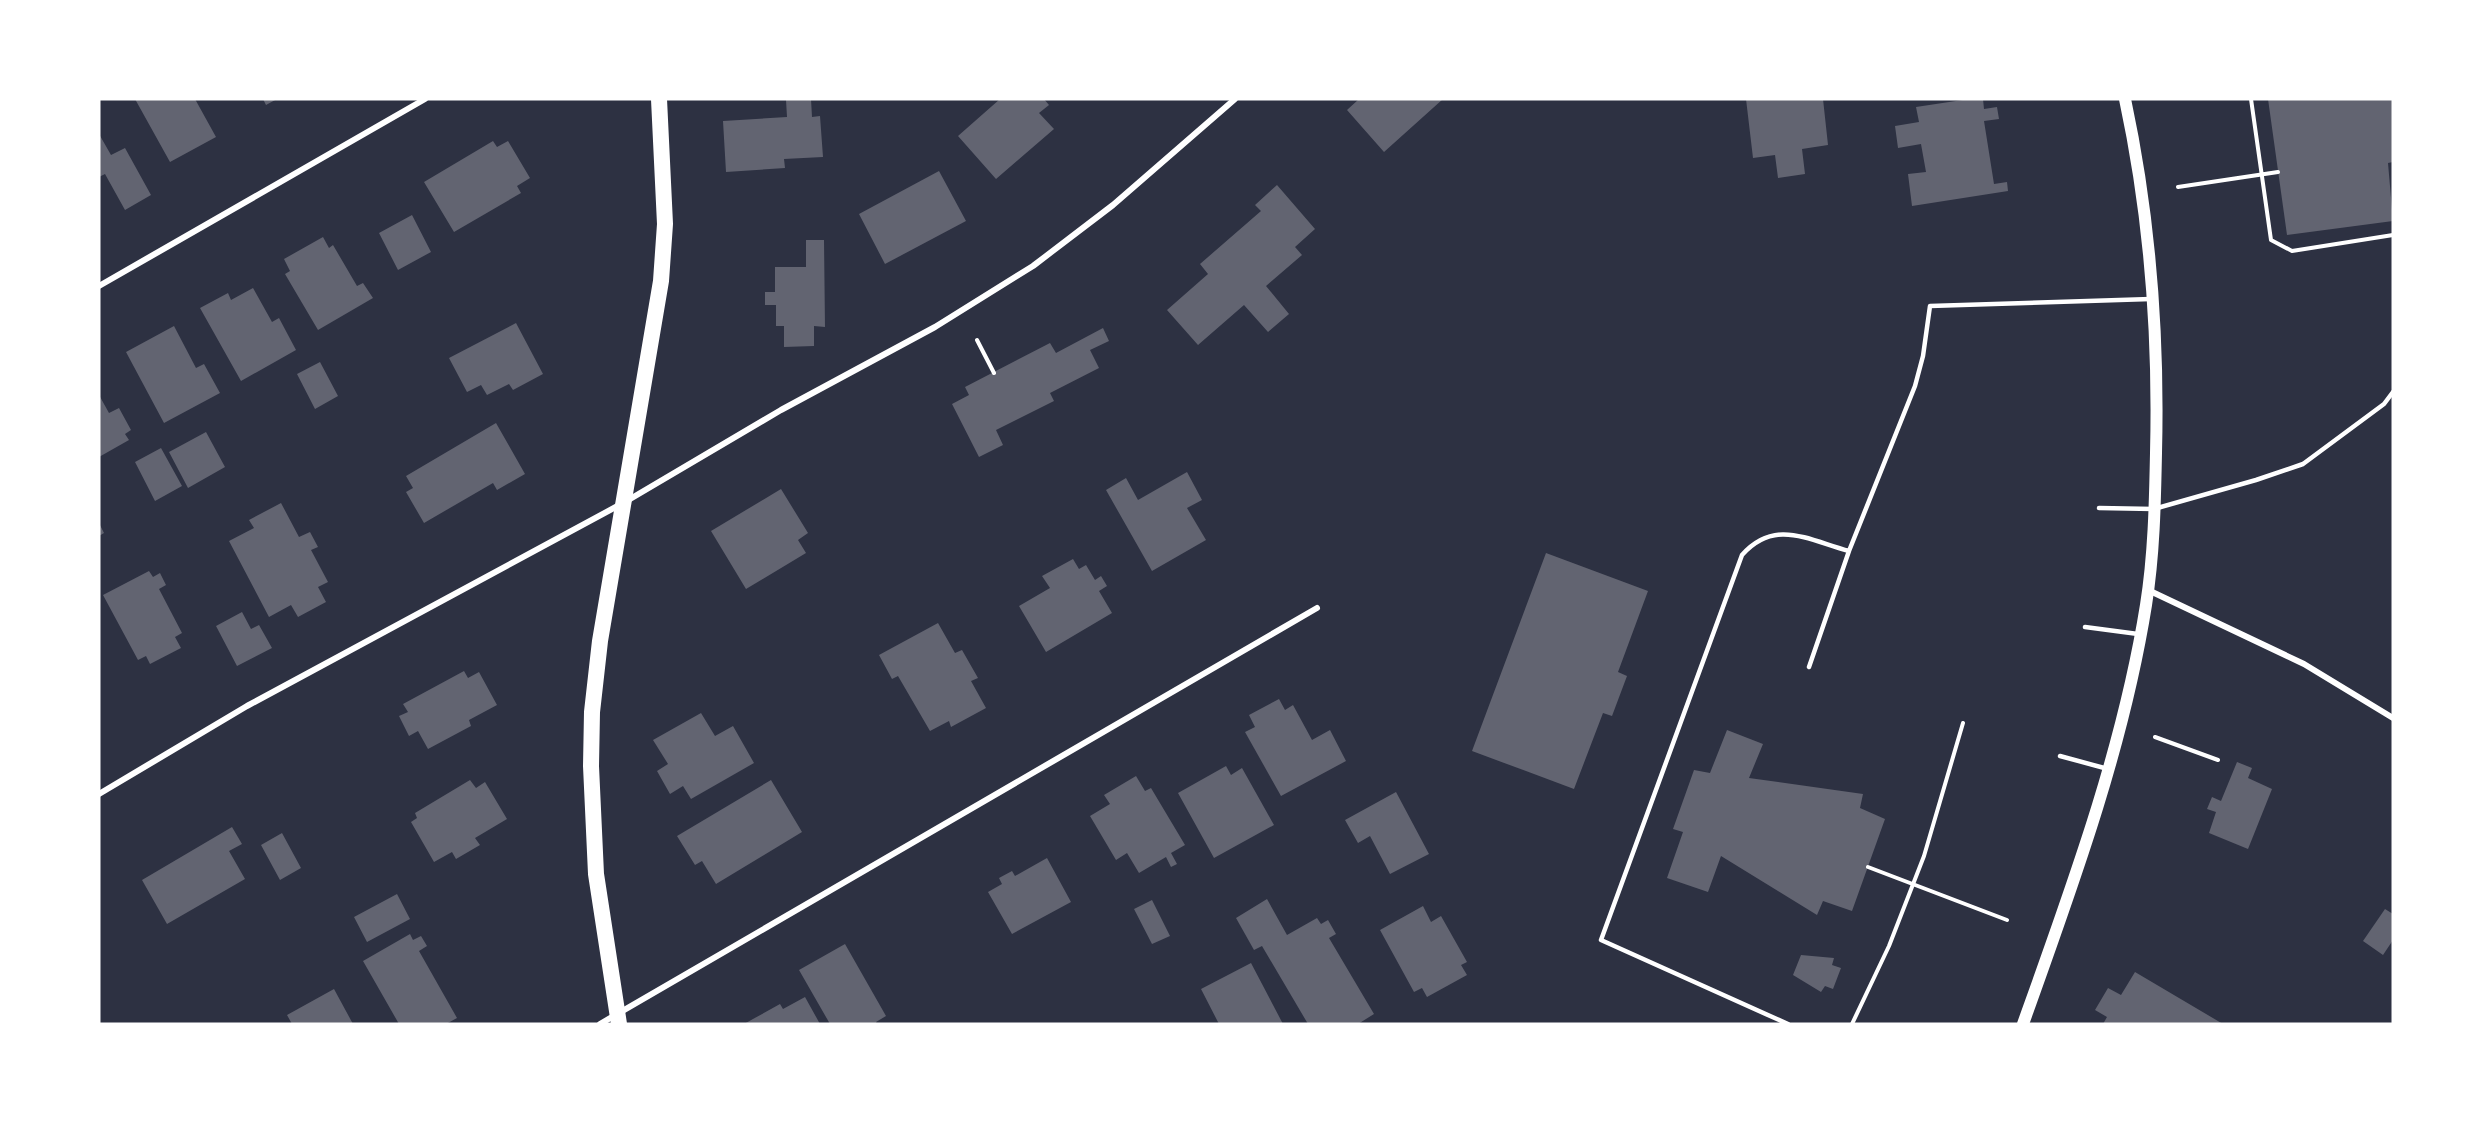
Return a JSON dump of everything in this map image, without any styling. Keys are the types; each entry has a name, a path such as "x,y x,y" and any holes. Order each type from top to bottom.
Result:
{"highway":[{"path":"618,1019 596,874 591,766 592,712 600,641 626,502 661,281 665,224 659,99"}],"main road":[{"path":"2023,1024 2084,855 2141,634 2148,590 2154,509 2157,408 2154,299 2142,186 2125,99"}],"street":[{"path":"99,286 425,99"},
{"path":"99,794 247,706 626,502 781,410 935,327 1033,266 1113,205 1235,99"},
{"path":"2148,590 2304,664 2393,718"},
{"path":"600,1024 618,1019 1317,608"}],"lane":[{"path":"1809,667 1850,551 1915,386 1923,356 1930,306 2154,299"},
{"path":"2099,508 2154,509 2303,464 2384,404 2393,392"},
{"path":"1788,1024 1601,940 1742,555 1753,543 1764,536 1784,533 1850,551"},
{"path":"2085,627 2141,634"},
{"path":"2060,756 2108,769"}],"path":[{"path":"2251,99 2267,226 2271,240 2292,251 2393,235"},
{"path":"2178,186 2278,172"},
{"path":"977,340 994,373"},
{"path":"1852,1024 1889,946 1924,856 1963,723"},
{"path":"2155,736 2218,760"},
{"path":"1868,867 2007,920"}],"building":[{"path":"135,99 195,99 216,137 170,162"},
{"path":"263,99 277,99 266,105"},
{"path":"811,99 812,117 820,116 823,157 784,159 785,168 726,172 723,121 787,117 786,100"},
{"path":"1000,99 1044,99 1049,105 1039,113 1054,129 996,179 958,136"},
{"path":"1359,99 1443,99 1384,152 1347,110"},
{"path":"1746,99 1823,99 1828,145 1802,149 1805,174 1778,178 1775,155 1753,158"},
{"path":"1983,99 1984,109 1997,107 1999,119 1984,121 1994,184 2007,182 2008,191 1912,206 1908,174 1926,172 1921,144 1898,148 1895,126 1919,122 1916,107"},
{"path":"2268,99 2393,99 2393,162 2388,163 2393,221 2287,235"},
{"path":"99,134 111,155 125,148 151,195 125,210 105,174 99,177"},
{"path":"493,141 497,147 508,141 530,178 517,186 521,193 454,232 424,182"},
{"path":"939,171 966,221 885,264 859,214"},
{"path":"1277,185 1315,229 1295,247 1302,255 1266,286 1289,314 1268,332 1244,305 1198,345 1167,310 1208,274 1200,264 1261,211 1255,205"},
{"path":"412,215 431,252 398,270 379,233"},
{"path":"323,237 329,248 333,245 357,286 363,283 373,298 318,330 285,274 290,271 284,259"},
{"path":"806,240 824,240 825,327 814,326 814,346 784,347 784,326 776,326 776,305 765,305 765,292 775,292 775,267 806,267"},
{"path":"253,288 272,322 279,318 296,350 241,381 200,308 228,293 231,300"},
{"path":"516,323 543,374 513,390 509,384 487,395 481,385 467,392 449,358"},
{"path":"174,326 196,368 204,364 220,393 164,423 126,352"},
{"path":"1103,328 1109,341 1090,350 1099,368 1050,393 1054,401 996,430 1003,445 979,457 952,404 969,395 965,387 1050,343 1056,353"},
{"path":"320,362 338,396 315,409 297,374"},
{"path":"99,395 109,413 119,408 131,430 125,434 129,440 99,457"},
{"path":"496,423 525,474 497,490 493,483 424,523 406,492 413,488 406,476"},
{"path":"206,432 225,467 188,488 169,452"},
{"path":"161,448 182,486 155,501 135,462"},
{"path":"1187,472 1202,500 1187,508 1206,540 1152,571 1106,490 1126,478 1138,500"},
{"path":"781,489 808,533 798,540 806,553 746,589 711,531"},
{"path":"281,503 299,537 310,532 318,547 311,550 328,582 318,587 326,602 298,617 291,605 269,617 229,541 254,528 249,520"},
{"path":"99,523 104,533 99,536"},
{"path":"1546,553 1648,591 1618,672 1627,676 1612,716 1603,713 1574,789 1472,751"},
{"path":"1073,559 1079,569 1086,565 1095,580 1101,576 1107,586 1099,591 1112,613 1046,652 1019,606 1050,588 1042,576"},
{"path":"149,571 153,577 160,573 166,585 159,589 182,633 175,637 181,648 150,664 146,656 138,660 103,595"},
{"path":"242,612 251,629 259,625 272,648 237,666 216,626"},
{"path":"938,623 955,653 962,650 978,678 971,681 986,708 951,727 949,721 930,731 898,676 892,679 879,655"},
{"path":"464,671 468,678 479,672 497,705 469,720 471,726 428,749 418,731 409,736 399,716 408,712 403,704"},
{"path":"1279,699 1285,710 1293,705 1312,740 1330,730 1346,761 1281,796 1245,732 1255,727 1249,715"},
{"path":"701,713 715,736 733,726 754,763 691,799 683,786 670,794 657,771 668,764 653,740"},
{"path":"1727,730 1763,744 1749,778 1863,794 1860,808 1885,819 1852,911 1823,901 1817,915 1721,856 1708,892 1667,878 1683,832 1673,829 1694,770 1710,773"},
{"path":"2237,762 2252,768 2248,778 2272,789 2248,849 2209,833 2216,812 2207,809 2212,797 2221,801"},
{"path":"1226,766 1231,775 1242,768 1274,825 1214,858 1178,793"},
{"path":"1136,776 1145,791 1151,788 1185,845 1171,853 1177,864 1171,867 1166,857 1139,873 1127,853 1116,860 1090,816 1110,804 1104,795"},
{"path":"470,780 476,788 485,782 507,819 475,838 480,845 456,859 452,852 434,862 411,822 417,818 415,813"},
{"path":"771,780 802,832 716,884 702,861 695,865 677,836"},
{"path":"1396,792 1429,854 1390,874 1370,836 1358,843 1345,820"},
{"path":"232,827 242,844 229,851 245,879 167,924 142,880"},
{"path":"282,833 301,868 280,880 261,845"},
{"path":"1047,858 1071,902 1012,934 988,892 1002,884 999,878 1012,871 1015,876"},
{"path":"397,894 410,919 367,942 354,917"},
{"path":"1267,899 1287,935 1317,918 1321,924 1328,920 1336,934 1329,938 1374,1014 1358,1024 1308,1024 1262,946 1254,950 1236,918"},
{"path":"1152,900 1170,936 1152,944 1134,909"},
{"path":"1423,906 1431,922 1441,916 1467,962 1461,965 1467,975 1427,997 1422,988 1414,992 1380,930"},
{"path":"2385,909 2393,914 2393,940 2383,955 2363,941"},
{"path":"410,934 413,940 421,936 427,946 419,951 457,1018 446,1024 399,1024 363,961"},
{"path":"845,944 886,1016 876,1022 877,1024 830,1024 799,970"},
{"path":"1801,955 1834,958 1832,965 1841,968 1833,989 1825,986 1821,992 1793,975"},
{"path":"1251,963 1283,1024 1219,1024 1201,989"},
{"path":"2135,972 2223,1024 2103,1024 2107,1017 2095,1010 2108,988 2121,995"},
{"path":"334,989 353,1024 292,1024 287,1015"},
{"path":"805,997 820,1024 744,1024 780,1004 783,1009"}]}
